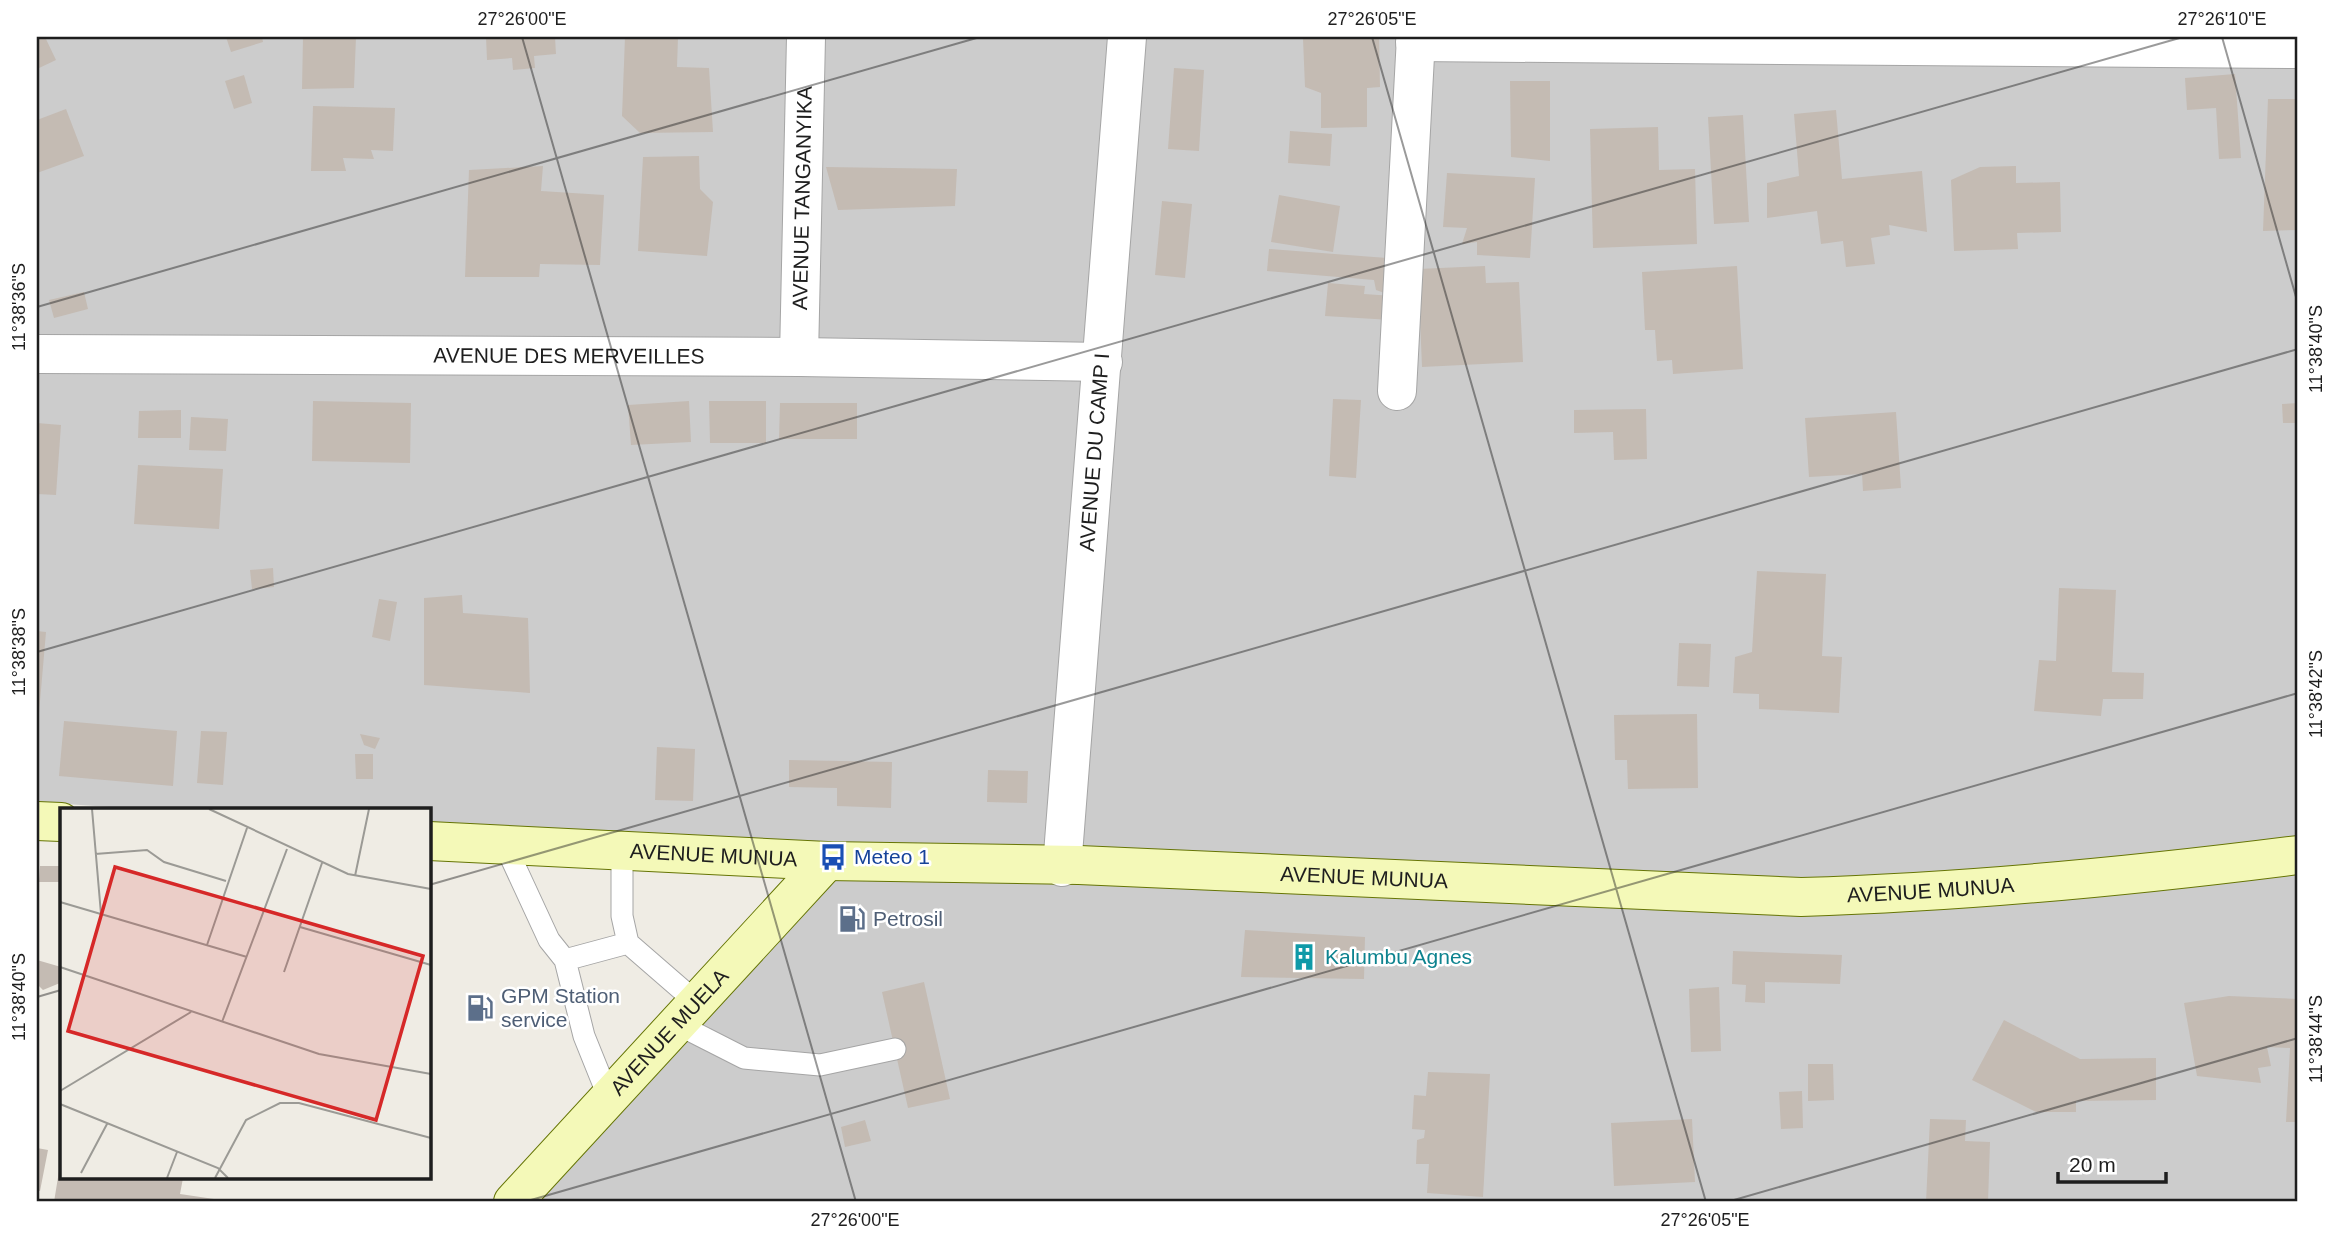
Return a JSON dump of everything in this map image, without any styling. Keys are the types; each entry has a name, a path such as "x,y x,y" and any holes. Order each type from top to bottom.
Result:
{"main road":[{"path":"37,821 60,822"},
{"name":"AVENUE MUNUA","path":"430,841 827,861 1062,867 1801,897 1919,894 2035,885 2298,855"},
{"name":"AVENUE MUELA","path":"513,1202 827,861"}],"street":[{"name":"AVENUE TANGANYIKA","path":"799,357 806,37"},
{"name":"AVENUE DU CAMP I","path":"1062,867 1127,37"},
{"path":"1397,391 1415,39 2298,49"},
{"name":"AVENUE DES MERVEILLES","path":"37,354 799,357 1102,362"}],"lane":[{"path":"505,845 549,940 565,960 584,1036 609,1098"},
{"path":"622,851 622,916 628,943 687,1013 744,1058 820,1065 895,1049"},
{"path":"565,960 628,943"}],"shaded area":[{"path":"37,37 2298,37 2298,1202 508,1202 833,857 430,829 430,808 124,808 37,802"}],"building":[{"path":"37,37 45,37 56,60 37,69"},
{"path":"226,37 262,37 263,42 231,52"},
{"path":"303,37 356,37 354,88 302,89"},
{"path":"486,37 555,37 556,54 534,56 535,68 513,70 512,58 487,60"},
{"path":"625,37 678,37 677,67 709,68 713,132 640,133 622,116"},
{"path":"1379,37 1380,87 1367,88 1367,127 1321,128 1321,93 1305,87 1303,39"},
{"path":"1174,68 1204,70 1199,151 1168,149"},
{"path":"2235,74 2241,158 2219,159 2216,108 2187,110 2185,78"},
{"path":"244,75 252,103 234,109 225,81"},
{"path":"1510,81 1550,81 1550,161 1511,157"},
{"path":"2268,99 2298,99 2298,230 2263,231"},
{"path":"313,106 395,108 393,151 371,150 374,159 343,158 346,171 311,171"},
{"path":"66,109 84,156 37,173 37,120"},
{"path":"1836,110 1842,179 1922,171 1927,232 1889,225 1890,235 1871,238 1875,264 1846,267 1843,241 1821,244 1817,211 1767,218 1767,183 1799,176 1794,114"},
{"path":"1743,115 1749,222 1714,224 1708,117"},
{"path":"1658,127 1659,170 1695,169 1697,244 1593,248 1590,129"},
{"path":"1290,131 1332,134 1330,166 1288,163"},
{"path":"699,156 700,189 713,202 707,256 638,251 643,157"},
{"path":"543,166 541,191 604,195 600,265 540,264 539,277 465,277 469,170"},
{"path":"2016,166 2016,183 2060,182 2061,232 2017,233 2018,249 1954,251 1951,180 1980,167"},
{"path":"826,167 957,169 955,206 838,210"},
{"path":"1447,173 1535,178 1530,258 1477,255 1477,242 1462,244 1467,228 1443,227"},
{"path":"1279,195 1340,206 1333,252 1271,242"},
{"path":"1162,201 1192,204 1185,278 1155,275"},
{"path":"1269,249 1387,258 1393,296 1376,290 1374,280 1267,271"},
{"path":"1485,266 1486,283 1519,282 1523,362 1422,367 1418,269"},
{"path":"1737,266 1743,369 1673,374 1672,360 1657,361 1655,330 1645,330 1642,272"},
{"path":"1328,283 1365,286 1364,294 1393,296 1391,320 1325,316"},
{"path":"84,292 88,309 54,318 49,300"},
{"path":"1333,399 1361,400 1356,478 1329,476"},
{"path":"313,401 411,403 410,463 312,461"},
{"path":"689,401 691,442 631,445 628,405"},
{"path":"709,401 766,401 766,443 710,443"},
{"path":"780,403 857,403 857,439 779,439"},
{"path":"2298,403 2298,423 2283,423 2282,404"},
{"path":"1646,409 1647,459 1614,460 1613,432 1574,433 1574,410"},
{"path":"181,410 181,438 138,438 139,411"},
{"path":"1896,412 1901,488 1863,491 1862,474 1809,477 1805,418"},
{"path":"191,417 228,419 226,451 189,450"},
{"path":"37,423 61,425 56,495 37,494"},
{"path":"138,465 223,469 219,529 134,524"},
{"path":"273,568 274,587 252,589 250,570"},
{"path":"1757,571 1826,574 1822,656 1842,657 1839,713 1759,709 1759,694 1733,693 1735,657 1752,652"},
{"path":"2059,588 2116,590 2112,672 2144,673 2143,699 2103,699 2101,716 2034,711 2039,660 2056,661"},
{"path":"462,595 463,613 528,618 530,693 424,685 424,598"},
{"path":"379,599 397,602 390,641 372,637"},
{"path":"37,631 46,632 39,713 37,713"},
{"path":"1679,643 1711,644 1709,687 1677,686"},
{"path":"1697,714 1698,788 1628,789 1627,760 1615,760 1614,715"},
{"path":"64,721 177,731 173,786 59,776"},
{"path":"201,731 227,732 223,785 197,783"},
{"path":"360,734 380,738 375,749 364,745"},
{"path":"657,747 695,749 693,801 655,800"},
{"path":"355,754 373,754 373,779 356,779"},
{"path":"789,760 892,762 891,808 837,806 837,788 789,787"},
{"path":"988,770 1028,771 1027,803 987,802"},
{"path":"40,866 60,866 60,882 39,882"},
{"name":"Kalumbu Agnes","path":"1245,930 1365,937 1364,979 1241,977"},
{"path":"1733,951 1842,955 1840,984 1765,982 1765,1003 1745,1002 1746,985 1732,984"},
{"path":"37,960 60,967 60,983 43,990 37,984"},
{"path":"924,982 950,1099 908,1108 882,992"},
{"path":"1719,987 1721,1051 1691,1052 1689,989"},
{"path":"2229,996 2298,999 2298,1122 2286,1122 2290,1048 2267,1047 2271,1066 2258,1068 2261,1083 2197,1076 2184,1003"},
{"path":"2004,1020 2080,1059 2156,1058 2156,1100 2076,1101 2076,1112 2036,1112 1972,1080"},
{"path":"1808,1064 1833,1064 1834,1100 1808,1101"},
{"path":"1428,1072 1490,1074 1483,1197 1427,1193 1429,1164 1416,1164 1417,1140 1424,1138 1425,1130 1412,1129 1414,1095 1426,1096"},
{"path":"1802,1091 1803,1128 1781,1129 1779,1092"},
{"path":"1692,1119 1695,1182 1614,1186 1611,1123"},
{"path":"1930,1119 1966,1120 1965,1141 1990,1142 1988,1202 1926,1202"},
{"path":"865,1120 871,1141 845,1147 841,1127"},
{"path":"37,1148 48,1150 40,1191 37,1191"},
{"path":"60,1165 60,1180 183,1180 180,1194 214,1199 213,1202 54,1202"}],"place":[{"name":"Meteo 1","path":"833,857"},
{"name":"Petrosil","path":"852,919"},
{"name":"Kalumbu Agnes","path":"1304,957"},
{"name":"GPM Station service","path":"480,1008"}]}
